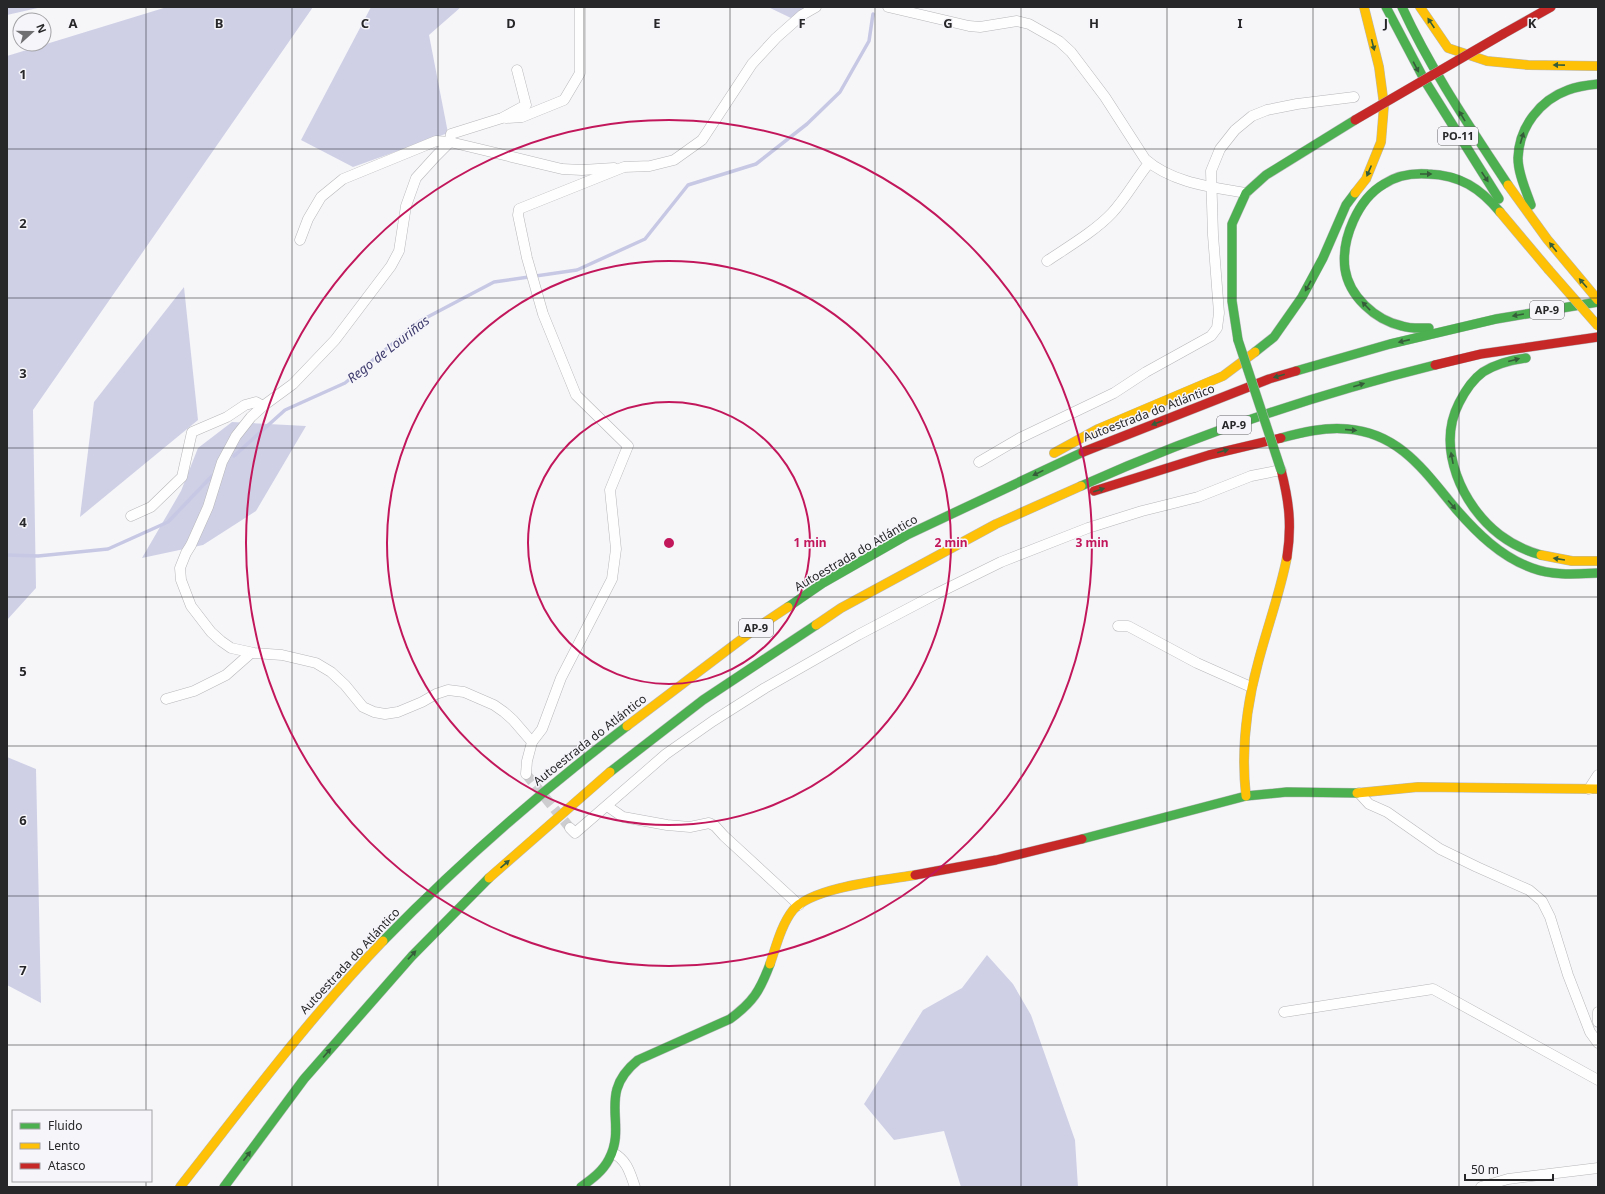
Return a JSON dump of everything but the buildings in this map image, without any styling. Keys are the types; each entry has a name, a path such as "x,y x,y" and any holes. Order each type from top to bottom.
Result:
{"main road":[{"path":"1044,459 1098,429 1223,376 1274,337 1302,297 1323,258 1346,205 1366,179 1381,142 1384,105 1379,67 1364,7"},
{"name":"PO-11","path":"1386,7 1426,84 1462,143 1539,260 1598,326"},
{"name":"PO-11","path":"1402,7 1439,78 1471,130 1539,229 1598,301"},
{"path":"1420,7 1448,48 1487,61 1528,65 1598,66"},
{"path":"1246,796 1242,773 1243,738 1251,687 1286,567 1290,521 1288,497 1281,470 1238,340 1232,294 1232,224 1246,192 1266,175 1355,120 1551,7"},
{"path":"1539,229 1522,180 1518,159 1520,140 1524,130 1537,109 1553,96 1572,88 1598,84"},
{"path":"1496,319 1421,329 1402,327 1383,320 1366,308 1353,291 1345,269 1346,244 1353,221 1365,200 1382,185 1403,175 1429,173 1455,178 1478,189 1496,207 1539,260"},
{"name":"Autoestrada do Atlántico","path":"180,1187 294,1040 362,963 433,890 506,823 578,762 756,628 823,583 908,536 1074,456 1269,379 1390,344 1496,319 1598,301"},
{"name":"AP-9","path":"224,1187 304,1080 412,956 489,878 615,768 703,700 841,608 996,524 1123,467 1205,435 1278,409 1379,379 1481,354 1598,337"},
{"path":"1598,342 1512,360 1485,370 1472,381 1461,397 1454,411 1450,428 1454,468 1464,493 1479,516 1500,535 1522,548 1543,557 1570,561 1598,560"},
{"path":"996,524 1173,465 1235,447 1315,430 1356,430 1374,435 1402,449 1425,472 1452,505 1482,537 1506,554 1533,568 1568,575 1598,573"},
{"path":"908,536 1030,467"},
{"path":"581,1187 596,1176 607,1164 613,1153 615,1138 615,1093 621,1076 629,1066 638,1060 730,1019 744,1010 752,1001 764,978 784,925 792,911 814,895 832,890 1041,850 1246,796 1287,792 1359,793 1418,787 1593,789"}],"street":[{"path":"502,118 522,117 564,100 580,72 580,7"},
{"path":"300,240 308,219 321,197 343,179 436,141 450,142 562,169 582,170 650,166 674,160 702,140 752,64 776,38 802,15 816,7"},
{"path":"888,7 969,26 980,27 1017,21 1028,24 1059,41 1071,52 1105,97 1145,160 1154,168 1179,179 1211,187 1246,192"},
{"path":"517,70 526,105 502,118 451,134 450,142 416,178 406,206 398,251 391,266 335,340 293,384 263,406 242,426 222,462 208,507 180,568 181,580 189,600 211,632 220,641 231,648 251,653 282,655 316,663 330,672 345,685 363,707 374,712 385,714 398,712 448,690 464,692 494,705 504,712 532,742"},
{"path":"979,462 1020,438 1114,393 1146,372 1211,336 1217,328 1219,313 1211,171 1220,149 1235,130 1252,116 1267,110 1297,104 1354,97"},
{"path":"1047,261 1067,248 1111,214 1125,198 1133,183 1149,163"},
{"path":"526,774 527,761 532,742 542,729 561,678 612,579 616,549 610,490 628,446 576,395 543,314 534,284 518,215 519,209 624,167"},
{"path":"131,516 151,507 182,477 192,432 227,417 245,405 256,402 263,406"},
{"path":"570,828 575,833 666,754 764,688 858,635 1000,562 1088,528 1142,511 1198,497 1250,476 1281,470"},
{"path":"1118,626 1128,626 1197,664 1251,687"},
{"path":"166,699 194,691 226,675 251,653"},
{"path":"1593,789 1598,775"},
{"path":"1359,793 1369,804 1387,812 1440,848 1477,867 1529,890 1542,901 1550,917 1568,975 1590,1032 1598,1043"},
{"path":"607,806 623,817 667,825 690,827 709,823 715,826 799,905"},
{"path":"1284,1012 1433,989 1598,1080"},
{"path":"1598,1012 1598,1022"},
{"path":"613,1153 619,1156 628,1166 636,1187"},
{"path":"1481,1187 1508,1179 1598,1168"}],"shaded area":[{"path":"7,7 42,7 20,12 12,12 12,14 7,15"},
{"path":"167,7 313,7 33,410 36,588 7,620 7,56 20,52 52,52 52,42"},
{"path":"371,7 461,7 429,35 448,133 353,167 301,140"},
{"path":"768,7 808,7 791,18"},
{"path":"184,287 198,420 80,517 94,402"},
{"path":"232,422 306,426 256,511 203,545 142,558 181,491 198,448"},
{"path":"7,757 36,769 41,1003 7,985"},
{"path":"987,955 1013,984 1031,1015 1075,1140 1078,1187 961,1187 944,1131 894,1140 864,1104 923,1010 962,988"}],"waterway":[{"name":"Rego de Louriñas","path":"234,456 285,410 345,383 420,321 494,282 577,270 645,239 688,185 756,164 807,124 840,92 869,41 873,14"},
{"name":"Rego de Louriñas","path":"7,555 38,556 108,549 168,522 212,476"}],"tunnel":[{"path":"526,774 570,828"}],"traffic: fast":[{"path":"1386,7 1425,81 1499,199"},
{"path":"1402,7 1438,76 1508,185"},
{"path":"1531,205 1518,164 1519,147 1527,125 1540,108 1549,100 1568,90 1598,84"},
{"path":"1238,340 1232,301 1232,224 1246,193 1266,175 1355,120"},
{"path":"1429,328 1405,327 1382,318 1365,305 1352,288 1347,279 1344,257 1349,233 1359,210 1366,199 1389,181 1405,176 1422,174 1439,175 1460,180 1485,196 1500,212"},
{"path":"1255,352 1274,337 1302,297 1323,258 1346,205 1355,193"},
{"path":"1296,371 1390,344 1496,319 1598,302"},
{"path":"1238,340 1281,470"},
{"path":"1526,358 1509,361 1493,367 1483,372 1472,382 1459,403 1453,420 1450,439 1452,457 1457,475 1464,492 1474,508 1486,523 1500,535 1514,544 1541,555"},
{"path":"1081,486 1124,467 1211,433 1345,389 1435,365"},
{"path":"1281,438 1314,430 1330,429 1347,429 1366,432 1382,438 1397,446 1422,468 1472,527 1510,558 1540,571 1565,574 1598,573"},
{"path":"788,607 823,583 907,535 1083,452"},
{"path":"610,772 703,700 816,625"},
{"path":"383,941 441,884 501,829 563,776 627,726"},
{"path":"1082,839 1246,796 1287,792 1357,793"},
{"path":"224,1187 304,1079 412,956 489,878"},
{"path":"581,1187 593,1178 609,1159 614,1146 616,1133 615,1097 618,1085 625,1073 638,1060 730,1019 745,1007 755,995 763,982 770,964"}],"traffic: slow":[{"path":"1355,193 1366,179 1381,142 1384,105 1379,67 1364,7"},
{"path":"1420,7 1448,48 1487,61 1528,65 1598,66"},
{"path":"1508,185 1547,239 1598,300"},
{"path":"1500,212 1548,269"},
{"path":"1548,269 1598,326"},
{"path":"1054,453 1098,429 1223,376 1255,352"},
{"path":"816,625 841,608 996,524 1081,486"},
{"path":"1541,555 1572,561 1598,561"},
{"path":"1246,796 1244,746 1250,696 1287,557"},
{"path":"627,726 755,629 788,607"},
{"path":"489,878 610,772"},
{"path":"1357,793 1418,787 1598,789"},
{"path":"770,964 785,922 793,910 802,902 832,890 868,882 915,875"},
{"path":"180,1187 329,1000 383,941"}],"traffic: jam":[{"path":"1503,34 1551,7"},
{"path":"1355,120 1503,34"},
{"path":"1435,365 1481,354 1598,337"},
{"path":"1083,452 1269,379 1296,371"},
{"path":"1094,491 1209,455 1281,438"},
{"path":"1281,470 1289,513 1289,545 1287,557"},
{"path":"915,875 996,860 1082,839"}]}
